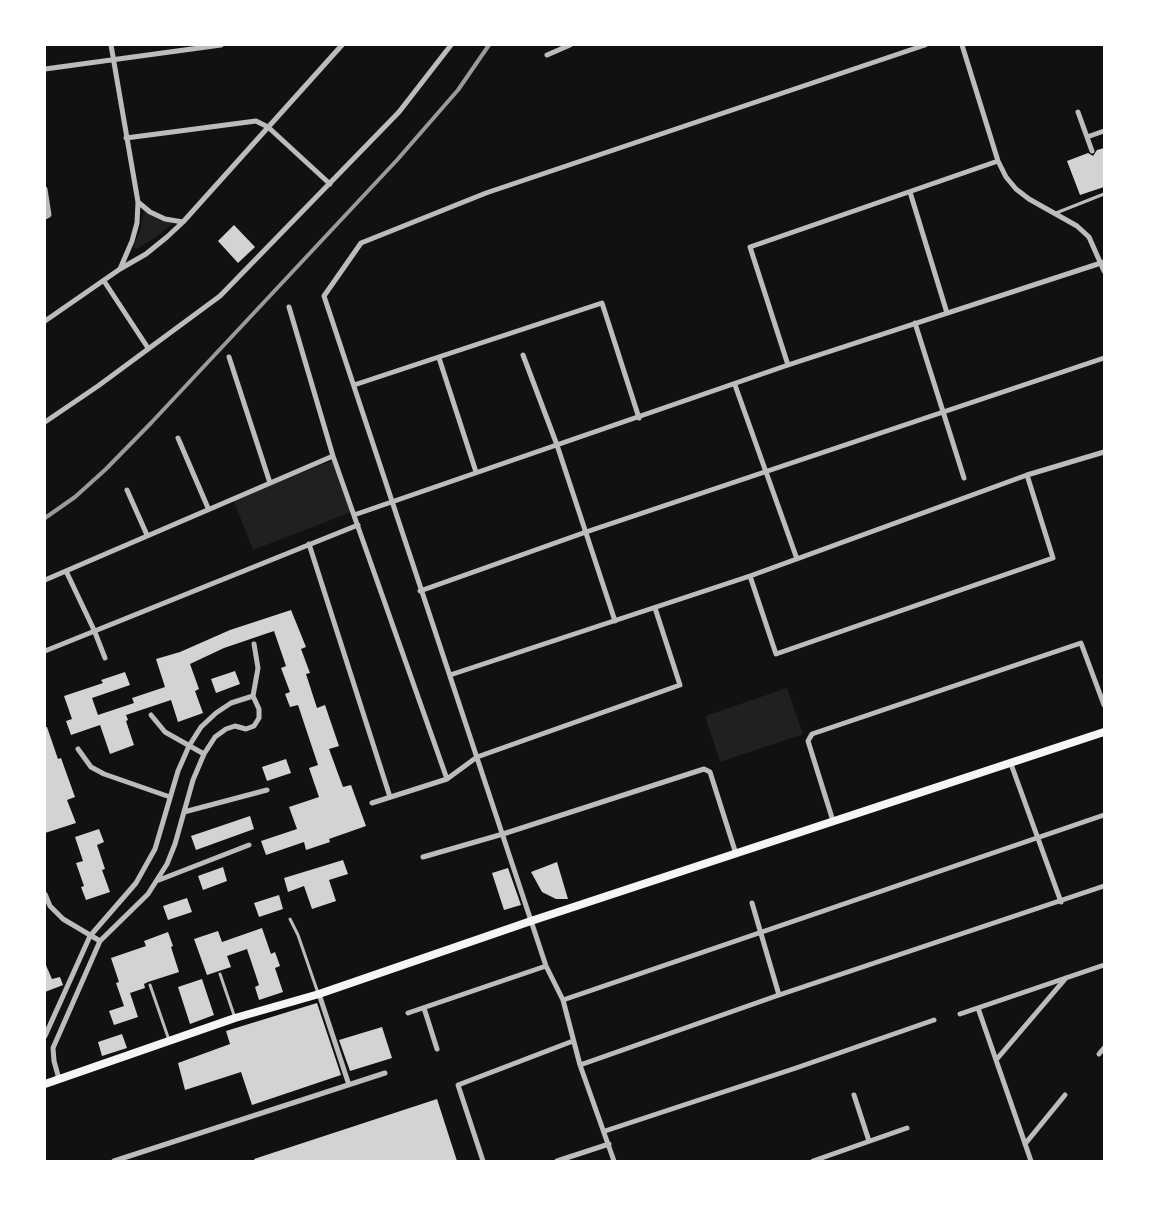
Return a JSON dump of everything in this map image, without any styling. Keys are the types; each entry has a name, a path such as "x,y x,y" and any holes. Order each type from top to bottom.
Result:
{"main road":[{"path":"46,1081 59,1079 235,1018 319,994 531,921 1104,732"}],"street":[{"path":"111,45 138,202 132,241 120,269"},
{"path":"45,69 221,45"},
{"path":"45,321 120,269 146,254 183,222 342,45"},
{"path":"45,422 220,296 399,112 451,45"},
{"path":"548,55 570,45"},
{"path":"614,1161 580,1065 563,1000 546,966 324,296 361,243 486,193 925,45"},
{"path":"962,45 998,161 1006,177 1029,199 1077,226 1089,237 1103,263 1104,271"},
{"path":"1078,112 1092,151"},
{"path":"126,138 256,121 268,127 330,184"},
{"path":"1087,137 1104,131"},
{"path":"788,365 750,247 998,161"},
{"path":"45,189 48,215 45,217"},
{"path":"910,192 947,313"},
{"path":"138,202 150,212 165,219 183,222"},
{"path":"354,515 788,365 1103,263"},
{"path":"104,281 148,348"},
{"path":"354,385 602,303 639,418"},
{"path":"289,307 333,456 447,779"},
{"path":"915,323 964,477"},
{"path":"523,355 557,445 615,621"},
{"path":"228,357 270,483"},
{"path":"439,358 476,472"},
{"path":"420,591 586,532 1104,358"},
{"path":"735,385 797,559"},
{"path":"178,438 208,508"},
{"path":"450,675 750,576 1027,475 1104,452"},
{"path":"45,580 333,456"},
{"path":"750,576 776,654 1053,558 1027,475"},
{"path":"128,490 147,535"},
{"path":"45,651 357,525"},
{"path":"309,543 390,797"},
{"path":"66,571 105,658"},
{"path":"372,803 447,779 477,757 680,685 655,608"},
{"path":"832,821 808,741 812,734 1081,643 1104,705"},
{"path":"59,1079 53,1048 100,941 147,894 167,864 192,780 214,737 235,726 246,729 254,726 259,718 259,709 253,696 258,668 254,644"},
{"path":"45,1036 47,1026 90,936 136,883 155,849 170,797 189,746 201,727 216,712 231,703 253,696"},
{"path":"151,715 165,732 204,754"},
{"path":"78,749 91,767 104,774 170,797"},
{"path":"1011,764 1061,902"},
{"path":"423,857 503,834 704,769 710,772 736,854"},
{"path":"184,812 267,790"},
{"path":"563,1000 1104,815"},
{"path":"157,880 249,845"},
{"path":"580,1065 1104,886"},
{"path":"45,894 50,906 63,919 100,941"},
{"path":"752,903 780,995"},
{"path":"960,1014 1104,965"},
{"path":"408,1013 546,966"},
{"path":"996,1060 1068,977"},
{"path":"319,994 349,1085"},
{"path":"424,1008 437,1049"},
{"path":"978,1008 1030,1161"},
{"path":"605,1131 934,1020"},
{"path":"483,1161 458,1085 573,1041"},
{"path":"1099,1054 1104,1048"},
{"path":"114,1161 385,1073"},
{"path":"854,1095 869,1141"},
{"path":"1025,1144 1065,1095"},
{"path":"813,1161 906,1128"},
{"path":"557,1161 609,1144"}],"lane":[{"path":"1056,213 1104,194"},
{"path":"290,919 319,994"},
{"path":"220,974 235,1018"},
{"path":"150,985 170,1041"}],"shaded area":[{"path":"145,205 151,212 175,222 137,249 133,247 140,231"},
{"path":"334,460 354,511 253,550 233,499"},
{"path":"787,688 803,734 720,762 705,716"}],"building":[{"path":"1104,148 1104,187 1080,195 1067,161 1088,153 1093,156 1097,150"},
{"path":"234,225 255,247 238,263 218,241"},
{"path":"291,610 306,647 301,649 310,673 306,674 317,708 325,705 339,746 329,749 343,787 351,785 366,826 306,850 304,842 266,855 261,841 297,829 289,807 319,797 309,768 318,765 298,705 290,707 285,694 290,692 281,668 286,666 274,631 224,648 190,664 199,689 195,691 203,713 178,722 171,700 126,715 134,745 110,754 100,725 71,735 66,721 72,719 64,696 103,683 101,680 125,672 130,685 92,698 98,715 134,703 132,698 165,687 156,659 180,652 230,630"},
{"path":"235,671 240,684 216,693 211,679"},
{"path":"45,727 47,727 58,759 61,758 75,797 67,800 76,823 45,833"},
{"path":"286,759 291,773 267,781 262,767"},
{"path":"250,816 254,829 196,850 191,836"},
{"path":"99,829 104,842 97,845 105,869 102,870 110,892 86,900 76,863 83,861 75,837"},
{"path":"343,860 348,874 329,880 336,901 312,909 304,886 288,892 284,878"},
{"path":"557,862 568,899 556,899 542,892 531,872"},
{"path":"223,867 227,881 203,890 198,876"},
{"path":"508,868 521,905 504,910 492,873"},
{"path":"279,895 283,909 259,917 254,903"},
{"path":"187,898 192,912 168,920 163,906"},
{"path":"262,928 271,954 275,952 280,966 275,968 283,992 259,1000 255,987 259,985 247,949 227,956 231,967 207,975 194,939 218,931 222,942"},
{"path":"168,932 179,972 148,982 144,984 145,988 130,993 138,1017 114,1025 109,1011 124,1006 111,958 146,946 144,941"},
{"path":"45,963 52,979 60,977 63,985 45,992"},
{"path":"202,979 214,1015 190,1024 178,987"},
{"path":"317,1003 341,1075 252,1105 241,1072 185,1090 178,1063 230,1044 226,1031"},
{"path":"382,1027 392,1058 350,1071 339,1040"},
{"path":"122,1034 127,1048 102,1056 98,1042"},
{"path":"437,1099 457,1161 255,1161 254,1159"}],"railway":[{"path":"45,518 75,497 151,423 397,160 458,90 489,45"}]}
